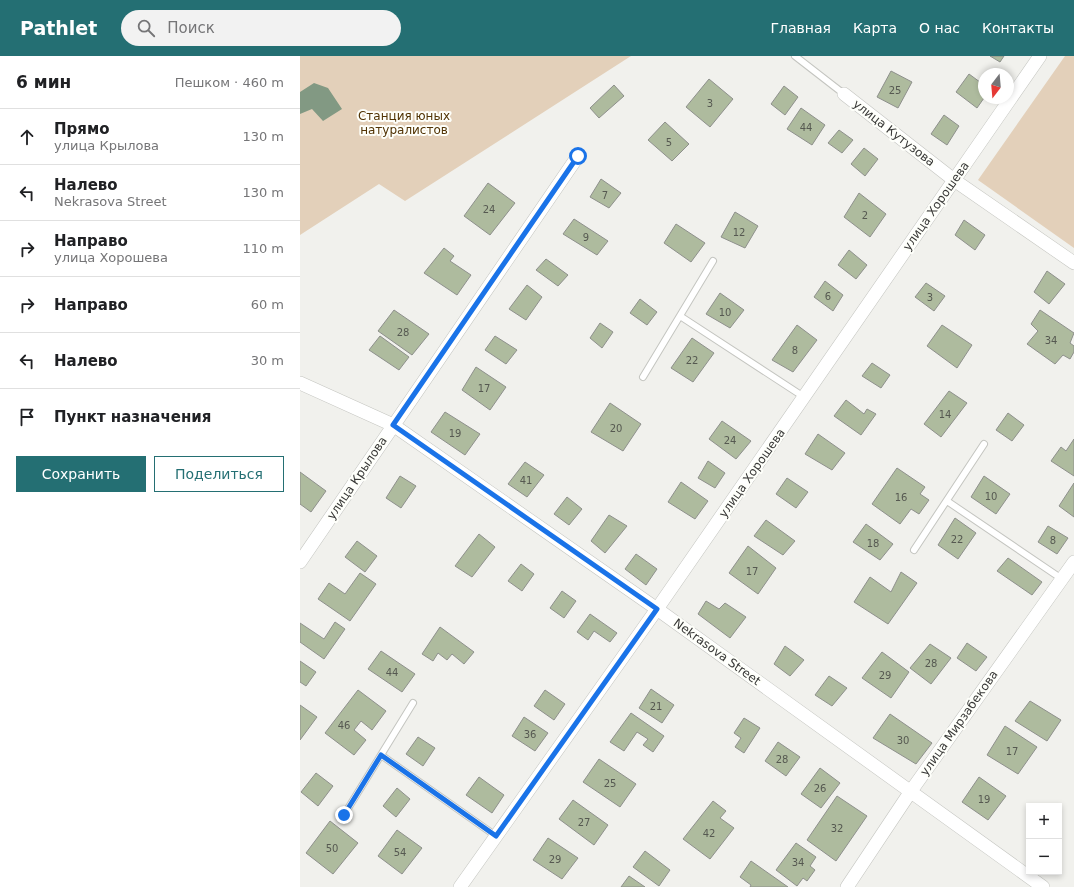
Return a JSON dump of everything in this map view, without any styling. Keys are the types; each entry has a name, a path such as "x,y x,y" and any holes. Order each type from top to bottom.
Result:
{"street":[{"name":"улица Хорошева","path":"460,887 657,609 1040,56"},
{"name":"улица Кутузова","path":"844,94 954,180 1074,262"},
{"name":"улица Крылова","path":"300,562 578,156"},
{"name":"Nekrasova Street","path":"300,383 393,425 657,609 1044,887"},
{"name":"улица Мирзабекова","path":"847,887 911,791 1074,562"}],"lane":[{"name":"улица Кутузова","path":"795,56 844,94"},
{"path":"643,377 713,261"},
{"path":"680,316 804,397"},
{"path":"914,550 984,444"},
{"path":"947,500 1062,579"},
{"path":"344,815 413,703"},
{"path":"381,755 496,836"}],"green space":[{"name":"Станция юных натуралистов","path":"300,56 631,56 405,201 379,184 300,235"},
{"path":"1065,56 1074,56 1074,248 978,180"}],"shaded area":[{"path":"314,83 328,88 342,109 323,121 312,109 300,114 300,92"}],"building":[{"path":"990,56 1004,56 1000,62"},
{"path":"891,71 912,82 898,108 877,97"},
{"path":"969,74 978,81 978,104 980,104 977,108 956,92"},
{"path":"709,79 733,99 710,127 686,107"},
{"path":"614,85 624,96 599,118 590,108"},
{"path":"784,86 798,97 785,115 771,104"},
{"path":"801,108 825,125 812,145 787,129"},
{"path":"944,115 959,126 947,145 931,134"},
{"path":"665,122 689,144 672,161 648,140"},
{"path":"839,130 853,140 842,153 828,143"},
{"path":"864,148 878,159 865,176 851,164"},
{"path":"601,179 621,193 609,208 590,197"},
{"path":"488,183 515,203 490,235 464,216"},
{"path":"859,193 886,214 870,237 844,217"},
{"path":"735,212 758,226 745,248 721,237"},
{"path":"574,219 608,241 597,255 563,234"},
{"path":"964,220 985,235 975,250 955,235"},
{"path":"676,224 705,243 691,262 664,243"},
{"path":"444,248 454,256 450,261 471,275 457,295 424,273"},
{"path":"849,250 867,265 856,279 838,265"},
{"path":"546,259 568,275 558,286 536,270"},
{"path":"1047,271 1065,284 1049,304 1034,292"},
{"path":"825,281 843,295 833,311 814,297"},
{"path":"926,283 945,296 934,311 915,297"},
{"path":"527,285 542,297 526,320 509,309"},
{"path":"720,293 744,310 730,328 706,314"},
{"path":"640,299 657,312 647,325 630,313"},
{"path":"394,310 429,334 412,355 378,331"},
{"path":"1040,310 1074,333 1070,343 1074,346 1074,352 1070,359 1063,355 1055,364 1027,344 1038,331 1031,324"},
{"path":"600,323 613,332 602,348 590,338"},
{"path":"797,325 817,340 793,372 772,360"},
{"path":"942,325 972,345 957,368 927,346"},
{"path":"380,336 409,357 399,370 369,350"},
{"path":"495,336 517,350 506,364 485,350"},
{"path":"692,338 714,353 693,382 671,368"},
{"path":"872,363 890,375 881,388 862,376"},
{"path":"476,367 506,387 490,410 462,390"},
{"path":"949,391 967,403 941,437 924,424"},
{"path":"846,400 864,414 867,409 876,414 861,435 834,416"},
{"path":"610,403 641,424 623,451 591,432"},
{"path":"445,412 480,434 465,455 431,432"},
{"path":"1008,413 1024,425 1012,441 996,430"},
{"path":"722,421 751,441 736,459 709,439"},
{"path":"818,434 845,453 832,470 805,454"},
{"path":"1074,439 1074,476 1051,461 1061,447 1066,451"},
{"path":"708,461 725,473 715,488 698,478"},
{"path":"525,462 544,475 527,497 508,484"},
{"path":"897,468 925,487 920,494 929,500 919,514 911,509 900,524 872,504"},
{"path":"300,472 326,491 311,512 300,504"},
{"path":"400,476 416,486 401,508 386,498"},
{"path":"984,476 1010,494 996,514 971,497"},
{"path":"787,478 808,492 796,508 776,494"},
{"path":"681,482 708,501 695,519 668,502"},
{"path":"1074,483 1074,517 1059,506"},
{"path":"567,497 582,509 569,525 554,514"},
{"path":"609,515 627,526 605,553 591,541"},
{"path":"955,518 976,533 958,559 938,545"},
{"path":"766,520 795,541 783,555 754,536"},
{"path":"866,524 893,544 880,560 853,542"},
{"path":"1048,526 1068,538 1057,554 1038,542"},
{"path":"479,534 495,547 472,577 455,566"},
{"path":"357,541 377,556 365,572 345,557"},
{"path":"748,546 776,568 758,594 729,573"},
{"path":"636,554 657,569 646,585 625,569"},
{"path":"1008,558 1042,582 1032,595 997,571"},
{"path":"521,564 534,574 522,591 508,581"},
{"path":"901,572 917,583 888,624 854,602 870,577 891,592"},
{"path":"360,573 376,584 350,621 318,599 329,583 345,594"},
{"path":"562,591 576,601 564,618 550,608"},
{"path":"706,601 719,609 725,603 746,617 730,638 698,614"},
{"path":"590,614 617,633 610,642 594,631 588,640 577,632"},
{"path":"335,622 345,629 324,659 300,642 300,623 324,639"},
{"path":"440,627 474,652 464,664 452,654 447,660 438,653 433,661 422,654"},
{"path":"967,643 987,657 976,671 957,658"},
{"path":"930,644 951,658 931,684 910,668"},
{"path":"785,646 804,660 790,676 774,664"},
{"path":"381,651 415,674 402,692 368,669"},
{"path":"882,652 909,672 891,698 862,678"},
{"path":"300,661 316,672 306,686 300,682"},
{"path":"829,676 847,688 832,706 815,695"},
{"path":"651,689 674,705 662,723 639,708"},
{"path":"358,690 386,711 372,730 361,721 354,730 366,740 354,755 325,733"},
{"path":"545,690 565,704 554,720 534,706"},
{"path":"1030,701 1061,720 1047,741 1015,721"},
{"path":"300,705 317,717 300,740"},
{"path":"631,713 664,736 653,752 643,745 648,739 637,732 624,751 610,742"},
{"path":"890,714 932,743 916,764 873,738"},
{"path":"524,717 548,733 535,751 512,736"},
{"path":"744,718 760,728 744,753 735,747 741,738 734,733"},
{"path":"1005,726 1037,747 1018,774 987,755"},
{"path":"418,737 435,748 423,766 406,754"},
{"path":"778,742 800,757 786,776 765,761"},
{"path":"599,759 636,784 620,807 583,782"},
{"path":"820,768 840,783 821,808 801,794"},
{"path":"316,773 333,786 318,806 301,792"},
{"path":"479,777 504,795 492,813 466,795"},
{"path":"979,777 1006,796 988,820 962,802"},
{"path":"397,788 410,799 396,817 383,806"},
{"path":"837,796 867,816 836,861 807,840"},
{"path":"573,800 608,825 594,845 559,819"},
{"path":"713,801 726,811 720,818 734,828 710,859 683,839"},
{"path":"330,821 358,843 333,874 306,853"},
{"path":"397,830 422,848 402,874 378,856"},
{"path":"548,838 578,858 562,879 533,860"},
{"path":"796,843 816,857 810,866 815,870 807,881 803,878 797,886 776,870"},
{"path":"645,851 670,870 659,886 633,867"},
{"path":"751,861 788,887 750,887 751,885 740,877"},
{"path":"629,876 645,887 621,887"}],"route":[{"path":"344,815 381,755 496,836 657,609 393,425 578,156"}]}
